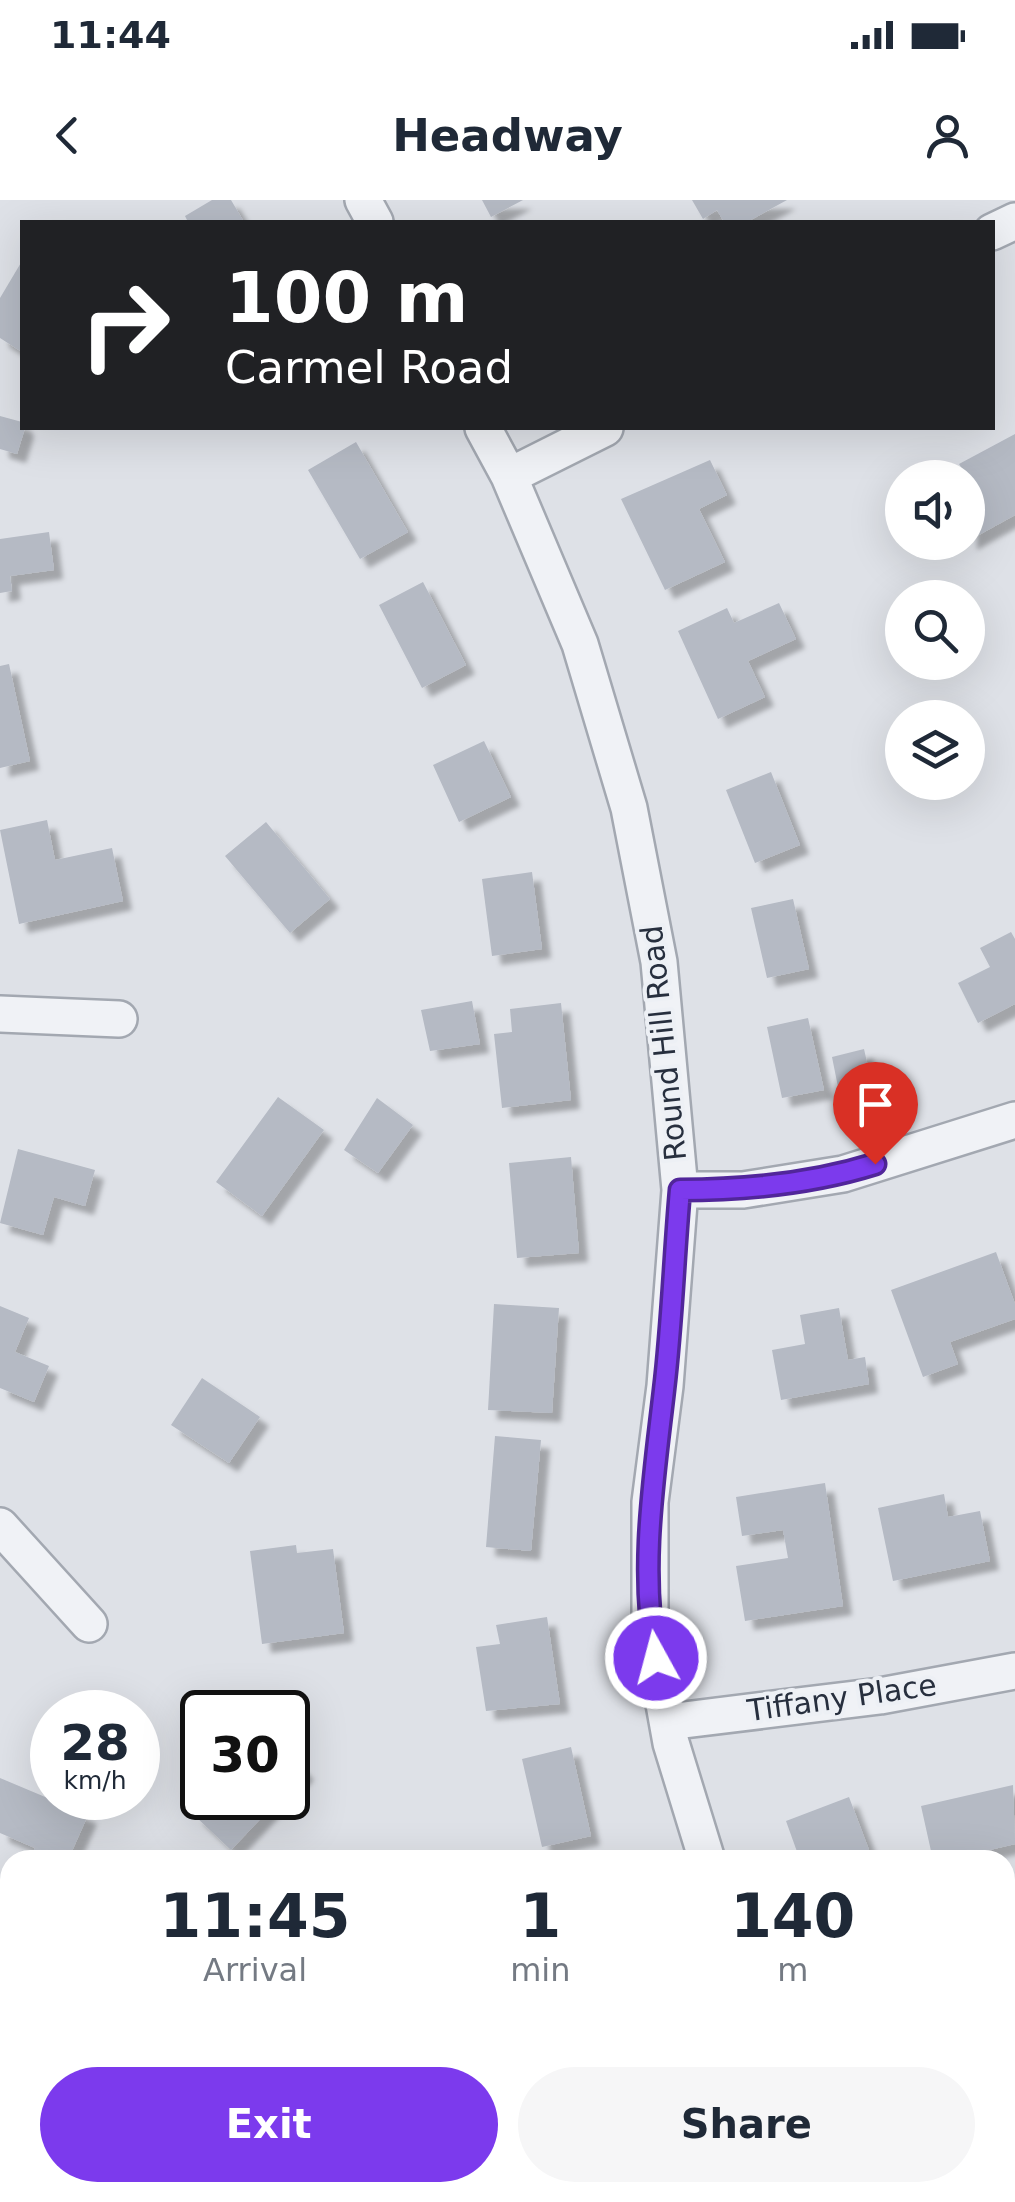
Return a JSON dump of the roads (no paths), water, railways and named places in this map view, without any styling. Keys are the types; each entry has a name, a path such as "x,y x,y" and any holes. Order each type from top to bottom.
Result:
{"street":[{"name":"Round Hill Road","path":"484,430 509,476 580,644 629,808 659,962 680,1190 665,1386 650,1502 650,1626 671,1743 705,1850"},
{"path":"509,476 601,430"},
{"path":"0,1014 119,1019"},
{"path":"680,1190 742,1190 842,1174 1015,1120"},
{"path":"0,1526 89,1624"},
{"name":"Tiffany Place","path":"668,1722 880,1696 1015,1671"}]}
